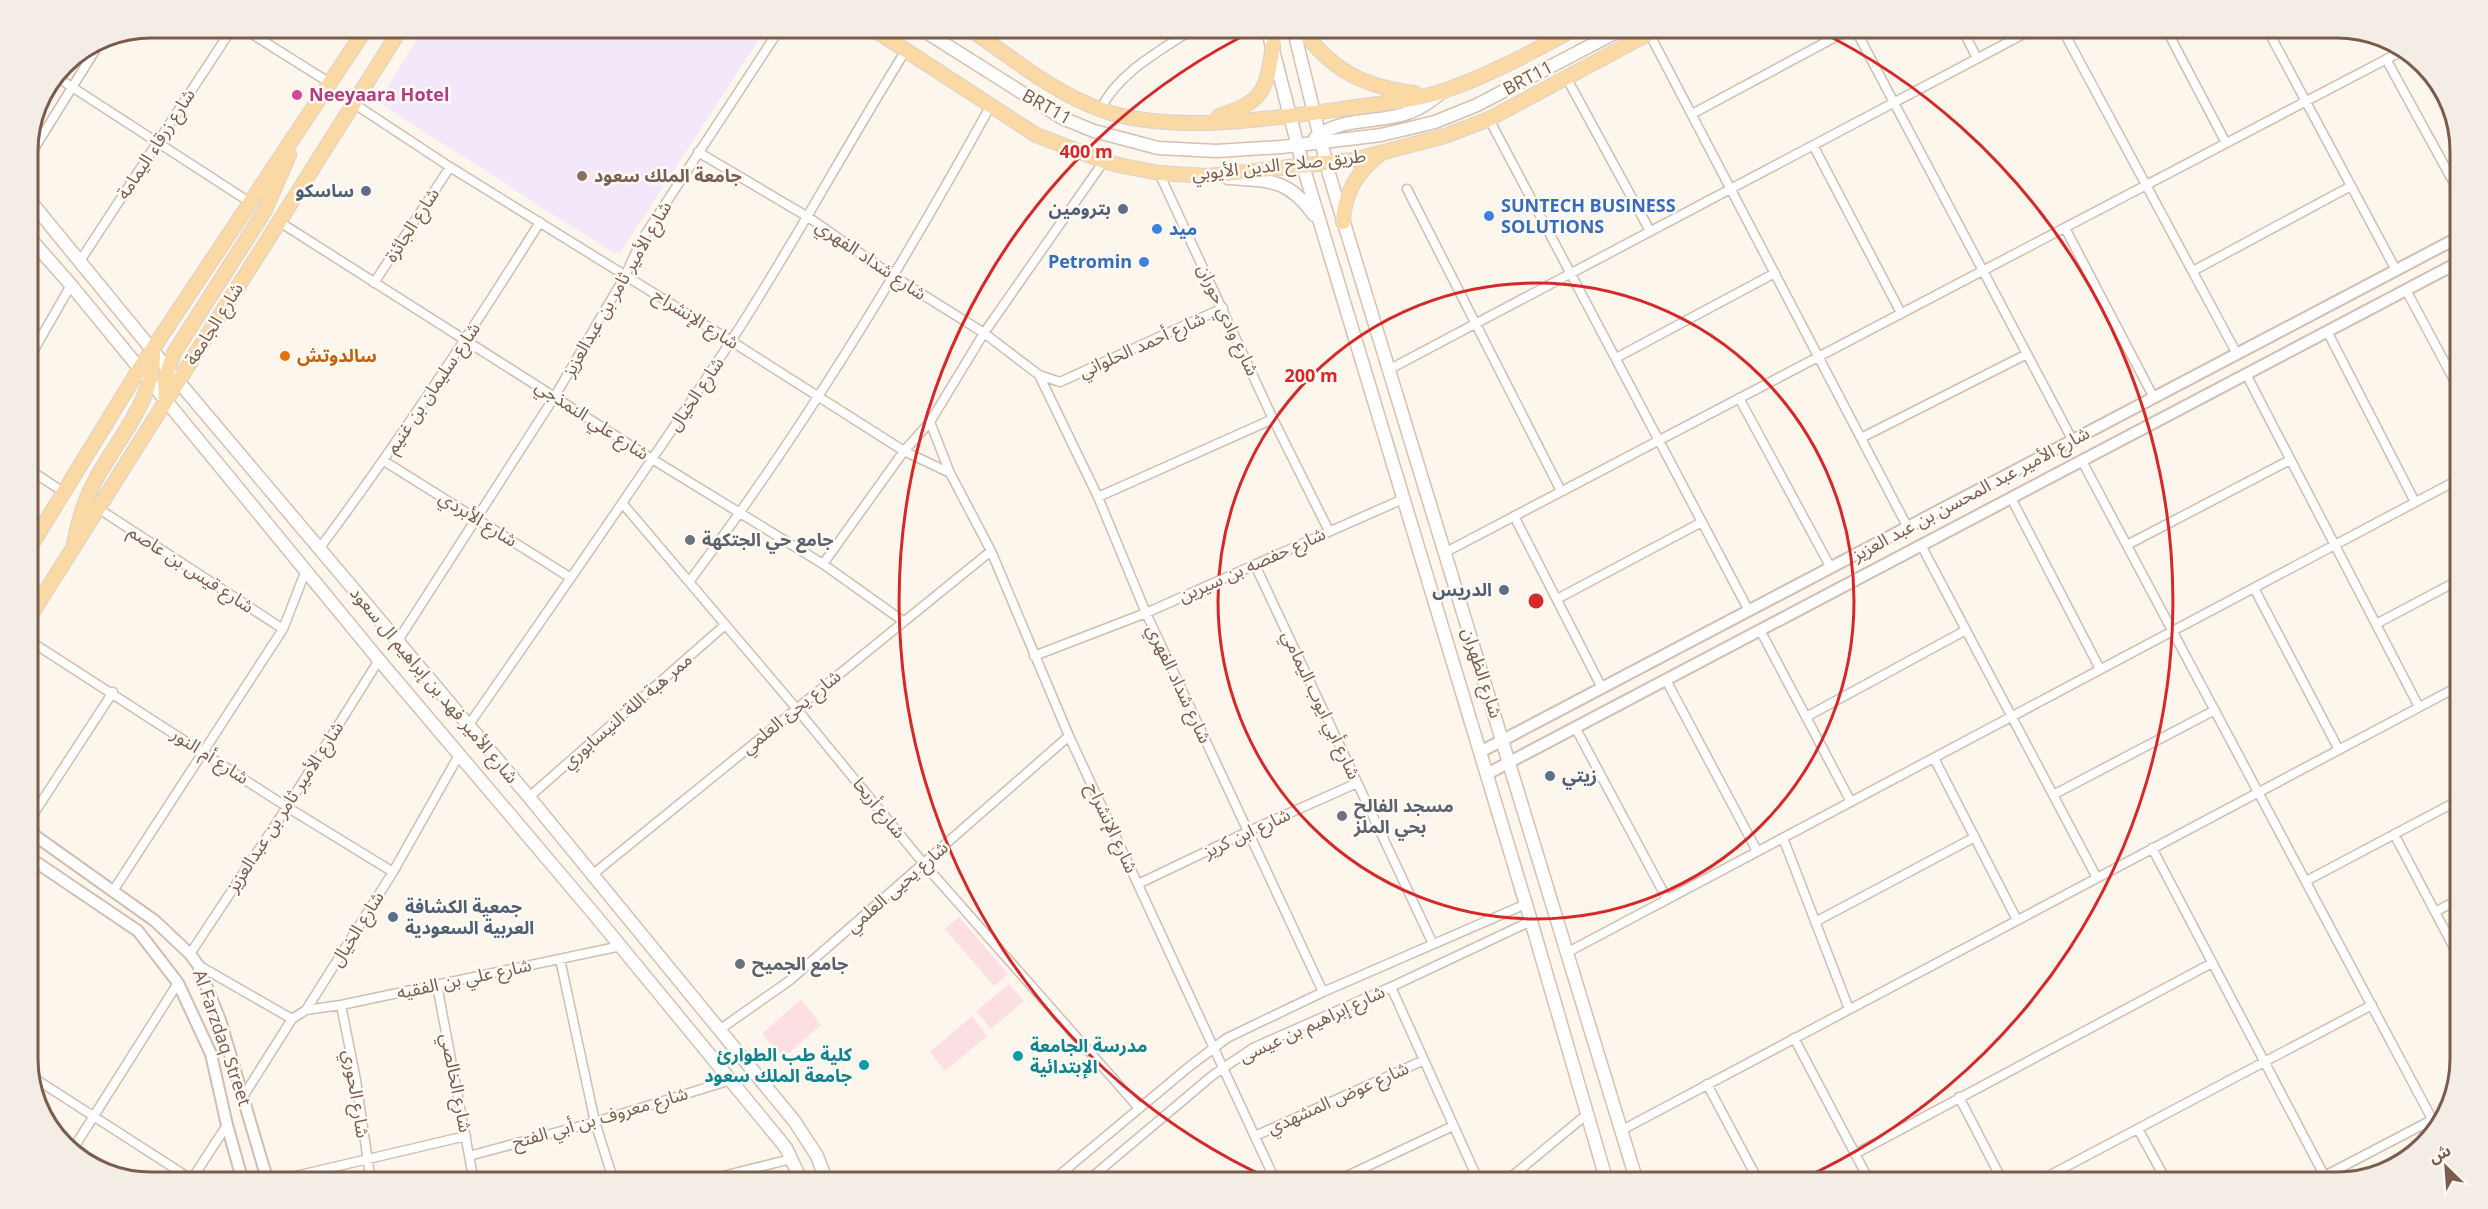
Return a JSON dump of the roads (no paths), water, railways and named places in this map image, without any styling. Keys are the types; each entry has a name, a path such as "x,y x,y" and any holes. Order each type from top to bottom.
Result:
{"main road":[{"name":"شارع الجامعة","path":"38,535 140,368 360,38"},
{"name":"شارع الجامعة","path":"38,604 395,38"},
{"name":"طريق صلاح الدين الأيوبي","path":"887,38 1036,135 1104,161 1159,173 1208,176 1326,164 1381,154 1437,138 1489,119 1640,38"},
{"name":"BRT11","path":"935,38 1062,118 1094,131 1158,148 1186,151 1381,135 1434,122 1477,105 1605,38"},
{"path":"983,38 1068,95 1100,110 1152,122 1200,122 1290,116 1435,93 1467,82 1556,38"},
{"path":"1271,38 1290,116 1312,142"},
{"path":"1296,38 1315,112 1312,142"},
{"path":"1309,38 1321,53 1352,76 1388,90 1435,93"},
{"path":"1200,122 1236,110 1253,101 1268,77 1273,45"},
{"path":"1312,142 1336,127 1409,113 1427,104 1435,93"},
{"path":"166,400 167,368 174,353 264,212 278,183 293,138"},
{"name":"شارع الظهران","path":"1312,142 1326,164 1444,553 1504,740 1634,1172"},
{"name":"شارع الظهران","path":"1312,142 1303,166 1402,499 1532,921 1604,1172"},
{"path":"1343,222 1344,209 1353,183 1360,172 1381,154"},
{"path":"1208,176 1275,182 1304,200 1320,223"},
{"name":"شارع الأمير فهد بن إبراهيم ال سعود","path":"38,210 167,368 592,874 803,1133 817,1156 823,1172"},
{"name":"شارع الأمير فهد بن إبراهيم ال سعود","path":"38,248 151,381 379,660 621,946 786,1148 797,1172"},
{"path":"74,549 78,524 91,488 143,399 151,381 153,350"}],"street":[{"name":"شارع زرقاء اليمامة","path":"80,261 225,38"},
{"path":"258,38 330,83"},
{"name":"شارع الأمير ثامر بن عبدالعزيز","path":"397,642 555,396 626,276 641,241 774,38"},
{"path":"1100,110 1114,87 1128,74 1180,38"},
{"path":"1659,38 1692,114 1908,528"},
{"path":"1692,114 1834,38"},
{"path":"1860,38 2073,441"},
{"path":"1967,38 1977,58"},
{"path":"1388,370 2016,38"},
{"path":"2067,38 2237,354"},
{"path":"2171,38 2226,143"},
{"path":"2272,38 2396,270"},
{"name":"شارع الخيال","path":"468,726 623,504 731,341 808,217 906,50"},
{"path":"38,142 93,54"},
{"path":"1444,553 2396,54"},
{"path":"2386,59 2450,176"},
{"path":"1566,77 1650,231"},
{"path":"63,81 250,203"},
{"name":"شارع الإنشراح","path":"353,103 904,451 950,473"},
{"path":"689,582 740,514 818,395 893,276 991,105"},
{"path":"1489,119 1749,611"},
{"path":"1814,145 1901,313"},
{"name":"شارع شداد الفهري","path":"698,152 808,217 893,276 984,333 1039,375 1060,382"},
{"path":"823,564 904,451 930,422 984,333 1104,161"},
{"name":"شارع الجائزة","path":"374,283 450,166"},
{"name":"شارع وادي حوران","path":"1159,173 1273,419 1329,531"},
{"path":"2193,271 2351,186"},
{"path":"1407,189 1561,491"},
{"name":"شارع علي النمذجي","path":"278,221 652,459 823,564 903,621"},
{"name":"شارع سليمان بن غنيم","path":"319,549 384,461 466,340 540,222"},
{"path":"2065,228 2154,398"},
{"name":"شارع الأمير عبد المحسن بن عبد العزيز","path":"1480,752 2450,242"},
{"name":"شارع الأمير عبد المحسن بن عبد العزيز","path":"1487,774 2450,267"},
{"path":"1616,358 1775,273"},
{"path":"38,343 71,285"},
{"path":"2406,290 2450,371"},
{"name":"شارع أحمد الحلواني","path":"1060,382 1223,309"},
{"path":"2327,331 2415,502"},
{"path":"1861,438 2027,354"},
{"path":"2246,374 2419,707"},
{"name":"شارع شداد الفهري","path":"1039,375 1098,497 1146,613 1323,992"},
{"path":"1739,398 1831,568"},
{"path":"1098,497 1273,419"},
{"name":"شارع الإنشراح","path":"930,422 950,473 991,551 1070,736 1271,1172"},
{"path":"2127,545 2290,460"},
{"name":"شارع الأبردي","path":"384,461 572,578"},
{"path":"2082,461 2433,1118"},
{"path":"38,475 65,493"},
{"path":"1568,952 2450,484"},
{"path":"2011,498 2100,669"},
{"name":"شارع حفصه بن سيرين","path":"1034,656 1146,613 1402,499"},
{"name":"شارع أريحا","path":"623,504 796,708 924,864 1139,1108"},
{"name":"شارع قيس بن عاصم","path":"99,509 283,629"},
{"path":"1514,516 1602,688"},
{"path":"1557,599 1702,522"},
{"path":"1921,545 2097,878"},
{"name":"شارع يحئ العلمي","path":"592,874 991,551"},
{"name":"شارع أبي ايوب اليمامي","path":"1255,565 1433,944"},
{"path":"113,891 283,629 306,570"},
{"path":"2376,624 2450,585"},
{"path":"2254,588 2339,750"},
{"name":"ممر هبة اللة النيسابوري","path":"529,797 724,625"},
{"path":"1760,630 1851,802"},
{"path":"1806,717 1966,630"},
{"name":"شارع أم النور","path":"38,646 113,692 287,807 393,872"},
{"name":"شارع الأمير ثامر بن عبدالعزيز","path":"190,954 287,807 379,660"},
{"path":"1666,680 1757,851"},
{"path":"1622,1130 2450,691"},
{"path":"38,808 113,692"},
{"path":"2053,795 2215,710"},
{"path":"1575,728 1667,899"},
{"name":"شارع يحيى العلمي","path":"719,1030 789,981 1070,736"},
{"name":"شارع الخيال","path":"244,1095 292,1019 306,1010 393,872 459,755"},
{"path":"1934,758 2017,920"},
{"name":"شارع ابن كريز","path":"1138,884 1357,783"},
{"path":"2306,881 2450,805"},
{"path":"2394,834 2450,940"},
{"path":"1815,922 1975,837"},
{"name":"Al Farzdaq Street","path":"38,838 155,921 190,954 198,965 220,1020 266,1172"},
{"path":"1783,838 1849,1009"},
{"path":"2152,848 2322,1172"},
{"name":"Al Farzdaq Street","path":"38,863 138,931 178,983 211,1054 240,1172"},
{"path":"1063,1172 1214,1047 1241,1031 1323,992 1526,904"},
{"path":"2435,912 2450,904"},
{"name":"شارع إبراهيم بن عيسى","path":"1098,1172 1224,1066 1266,1042 1532,921"},
{"name":"شارع علي بن الفقيه","path":"306,1010 341,1005 621,946"},
{"path":"560,959 595,1122 611,1172"},
{"path":"1855,1154 2212,963"},
{"path":"198,965 292,1019"},
{"path":"77,1143 178,983"},
{"name":"شارع الخالصي","path":"437,984 472,1172"},
{"path":"1391,987 1474,1172"},
{"name":"شارع الحوري","path":"341,1005 356,1080 369,1172"},
{"path":"2056,1172 2372,1005"},
{"path":"1794,1038 1865,1172"},
{"name":"شارع عوض المشهدي","path":"1255,1136 1422,1060"},
{"name":"شارع معروف بن أبي الفتح","path":"469,1156 595,1122 731,1080"},
{"path":"41,1082 178,1172"},
{"path":"1707,1084 1754,1172"},
{"path":"1959,1097 1998,1172"},
{"path":"1517,1172 1587,1115"},
{"path":"2330,1172 2432,1120"},
{"path":"195,1172 227,1125"},
{"path":"1355,1172 1453,1126"},
{"path":"2138,1129 2162,1172"},
{"path":"311,1172 466,1136"},
{"path":"739,1172 791,1159"}],"place":[{"name":"Neeyaara Hotel","path":"297,95"},
{"name":"جامعة الملك سعود","path":"582,176"},
{"name":"ساسكو","path":"366,191"},
{"name":"بترومين","path":"1123,209"},
{"name":"SUNTECH BUSINESS SOLUTIONS","path":"1489,216"},
{"name":"ميد","path":"1157,229"},
{"name":"Petromin","path":"1144,262"},
{"name":"سالدوتش","path":"285,356"},
{"name":"جامع حي الجتكهة","path":"690,540"},
{"name":"الدريس","path":"1504,590"},
{"name":"زيتي","path":"1550,776"},
{"name":"مسجد الفالح بحي الملز","path":"1342,816"},
{"name":"جمعية الكشافة العربية السعودية","path":"393,917"},
{"name":"جامع الجميح","path":"740,964"},
{"name":"مدرسة الجامعة الإبتدائية","path":"1018,1056"},
{"name":"كلية طب الطوارئ جامعة الملك سعود","path":"864,1065"}]}
